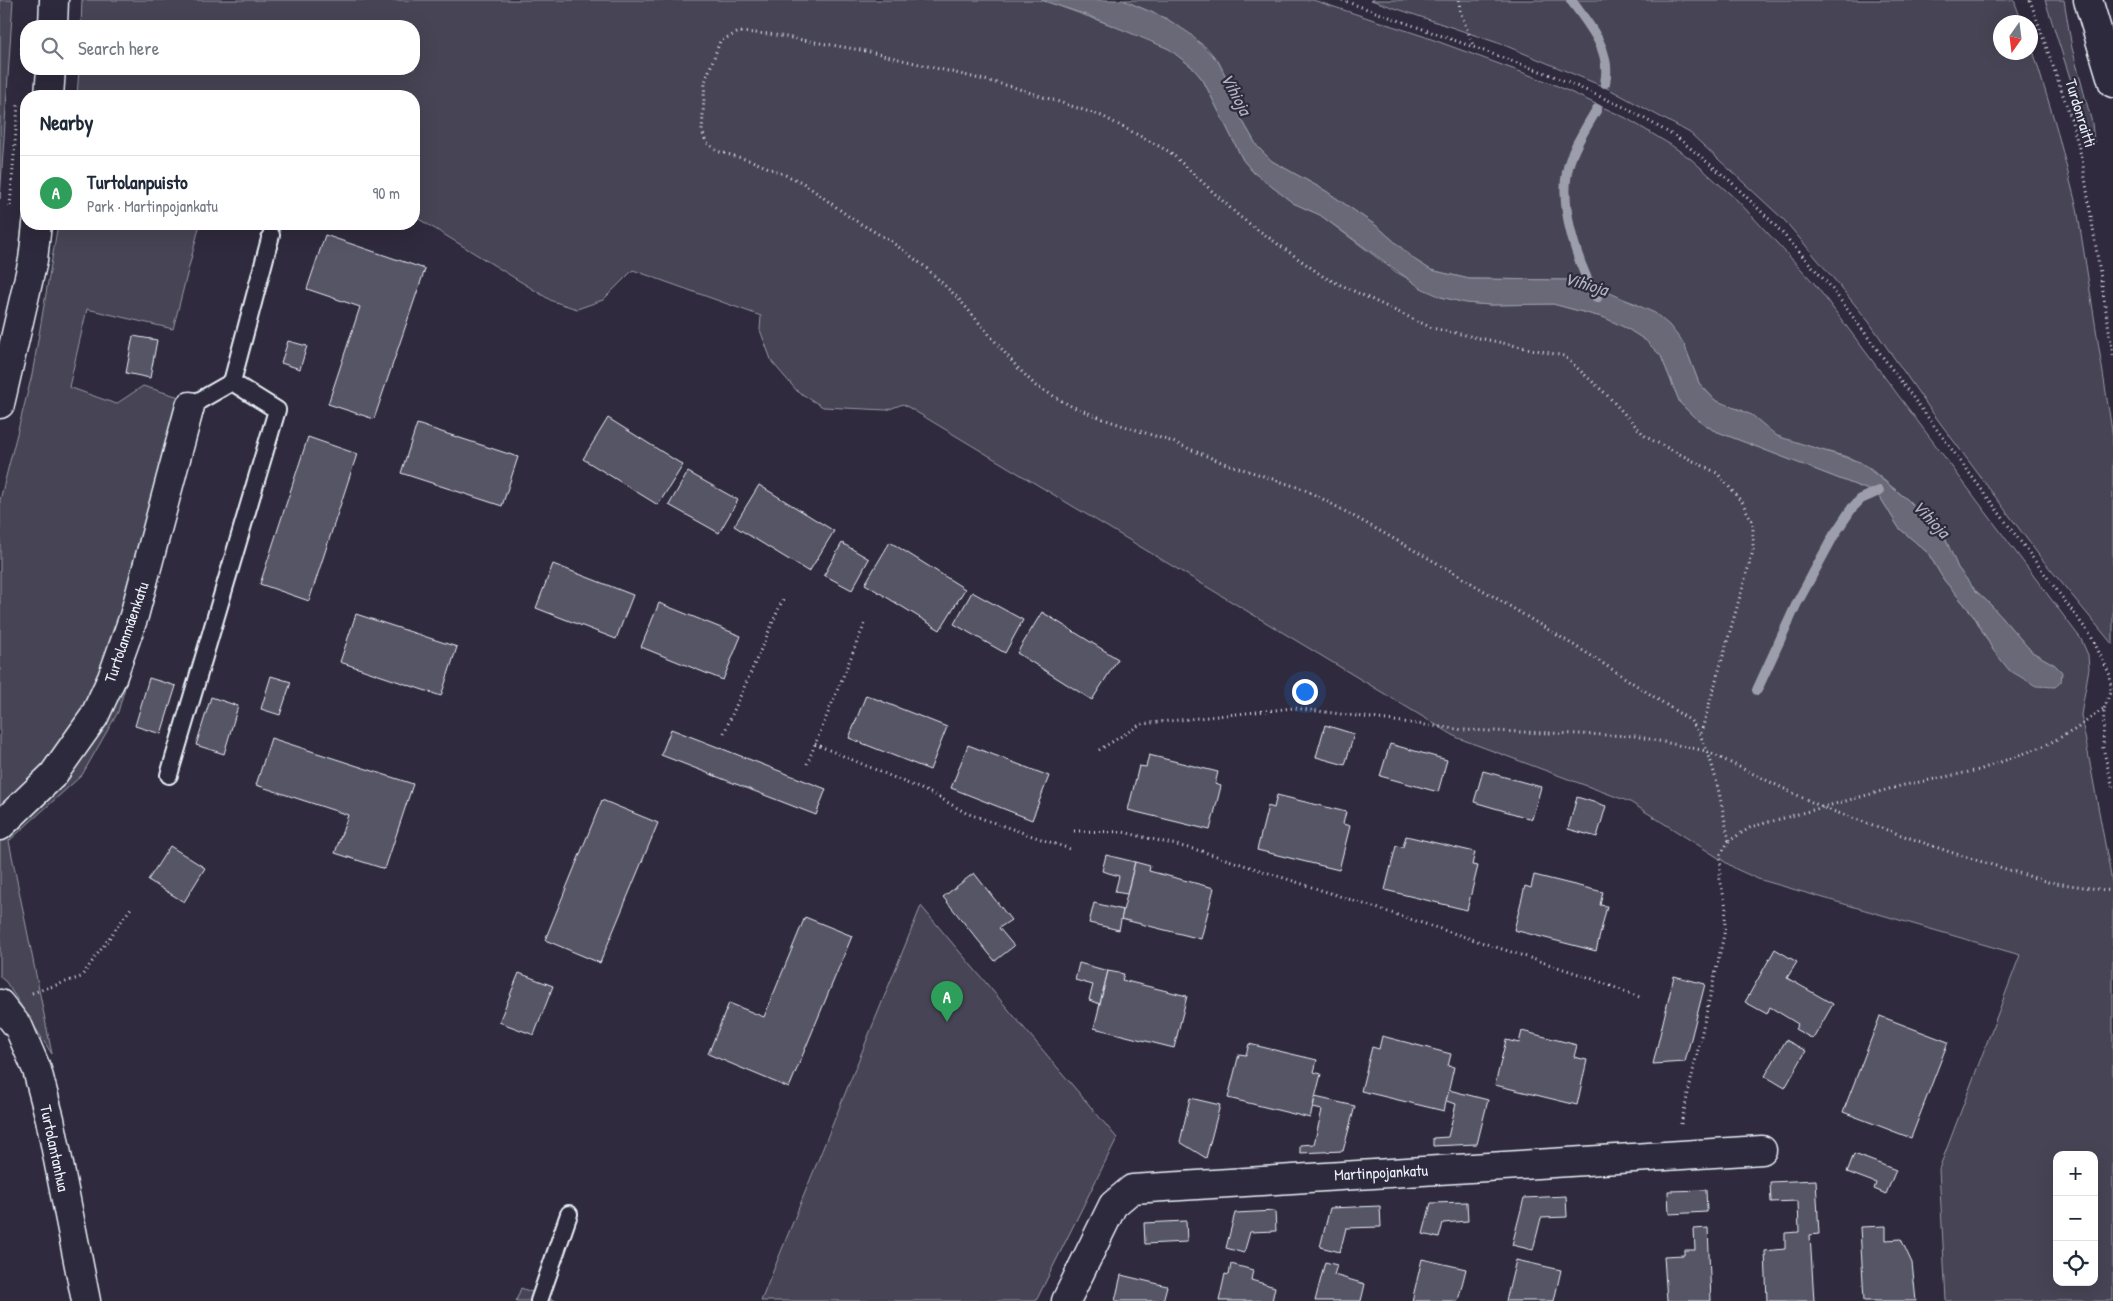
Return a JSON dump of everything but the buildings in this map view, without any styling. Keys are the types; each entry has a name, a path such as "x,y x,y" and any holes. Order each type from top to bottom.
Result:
{"main road":[{"path":"53,20 54,0"},
{"path":"2088,0 2113,82"},
{"path":"2108,0 2113,82"},
{"path":"49,90 51,75"},
{"path":"0,404 32,260 36,230"},
{"name":"Turtolanmäenkatu","path":"0,826 53,774 94,717 112,678 134,616 190,406"},
{"name":"Turtolantanhua","path":"0,1004 19,1028 37,1070 50,1119 86,1301"},
{"name":"Martinpojankatu","path":"1066,1301 1113,1205 1132,1189 1762,1150"}],"lane":[{"path":"190,406 232,382 271,235"},
{"path":"169,775 277,410 232,382"},
{"path":"539,1301 569,1214"}],"path":[{"path":"1342,0 1551,75 1624,107 1670,134 1729,180 1756,206 1829,285 2091,636 2112,676 2111,690 2104,709 2102,748 2113,788"},
{"path":"1459,0 1460,11 1473,46"},
{"name":"Turdonraitti","path":"2030,0 2070,114 2082,159 2113,355"},
{"path":"1701,733 1752,551 1753,523 1742,502 1716,473 1646,437 1606,394 1564,356 1432,328 1324,277 1240,217 1170,152 1102,116 1014,86 866,51 759,33 739,32 720,41 705,82 702,131 706,142 717,151 752,162 802,182 851,218 892,242 924,266 958,298 1017,367 1036,386 1071,406 1106,420 1173,442 1221,462 1303,488 1453,572 1590,655 1691,721 1701,733 1729,841"},
{"path":"9,213 19,96"},
{"path":"724,733 783,599"},
{"path":"807,764 865,623"},
{"path":"1099,750 1141,724 1294,708 1464,730 1635,736 1706,751 1824,808 1950,852 2048,882 2113,891"},
{"path":"1675,1155 1691,1075 1724,935 1726,907 1720,880 1721,854 1729,841 1752,827 1900,786 1979,770 2044,746 2076,730 2104,709"},
{"path":"815,744 934,795 966,813 1070,849"},
{"path":"1074,831 1123,832 1201,851 1585,976 1642,998"},
{"path":"0,1004 82,977 132,908"}],"shaded area":[{"path":"0,0 13,0 0,199"},
{"path":"82,0 1041,0 1048,2 1152,40 1169,49 1192,67 1203,80 1243,160 1253,172 1293,203 1320,215 1396,272 1441,297 1466,303 1490,305 1553,304 1606,318 1645,340 1661,356 1680,403 1693,416 1713,430 1871,491 1880,497 1899,528 1928,553 1944,580 1974,616 1993,650 2055,665 2032,652 1990,604 1975,590 1958,568 1943,535 1908,500 1868,467 1848,457 1795,443 1777,436 1742,410 1715,400 1699,383 1684,344 1637,304 1570,280 1469,279 1431,270 1415,260 1378,227 1326,191 1272,161 1257,146 1241,118 1231,87 1218,61 1207,48 1167,19 1123,0 1313,0 1423,36 1551,83 1626,118 1691,159 1738,201 1814,283 2081,639 2088,655 2089,668 2081,715 2113,887 2113,1301 1946,1301 1939,1169 2020,955 1758,879 1736,869 1630,802 1458,738 903,404 887,410 823,407 797,391 772,362 760,330 761,316 633,270 603,300 577,309 552,301 420,220 420,90 77,90 79,75 420,75 420,20 81,20"},
{"path":"1371,0 2014,0 2019,15 1993,15 1993,60 2036,60 2056,126 2077,208 2113,437 2113,645 2041,558 1932,412 1869,322 1785,221 1690,133 1609,89 1504,45"},
{"path":"2045,0 2064,0 2072,48 2092,123 2094,142 2091,142 2088,134"},
{"path":"57,230 198,230 173,329 87,309 69,387 116,404 143,386 206,405 118,712 82,775 9,841 52,1054 6,982 0,977 0,500 32,375"},
{"path":"921,906 1117,1138 1036,1301 761,1301"},
{"path":"521,1288 556,1301 516,1301"}],"water":[{"path":"1041,0 1123,0 1167,19 1189,33 1218,61 1231,87 1241,118 1257,146 1272,161 1326,191 1378,227 1415,260 1431,270 1469,279 1570,280 1610,293 1655,313 1669,325 1684,344 1699,383 1715,400 1752,415 1777,436 1860,462 1908,500 1944,535 1958,568 1975,590 1990,604 2032,652 2055,665 2062,672 2061,682 2055,687 2036,686 2009,670 1993,650 1974,616 1944,580 1928,553 1899,528 1880,497 1871,491 1713,430 1693,416 1680,403 1661,356 1645,340 1605,318 1553,304 1490,305 1466,303 1441,297 1421,288 1320,215 1293,203 1253,172 1243,160 1203,80 1192,67 1169,49 1087,15"}],"waterway":[{"path":"1571,0 1592,29 1602,49 1606,71 1605,83"},
{"name":"Vihioja","path":"1597,109 1579,139 1569,164 1566,204 1577,254 1597,298"},
{"path":"1757,690 1797,603 1834,535 1852,508 1861,499 1879,491"}],"place":[{"name":"Turtolanpuisto","path":"947,1022"}]}
